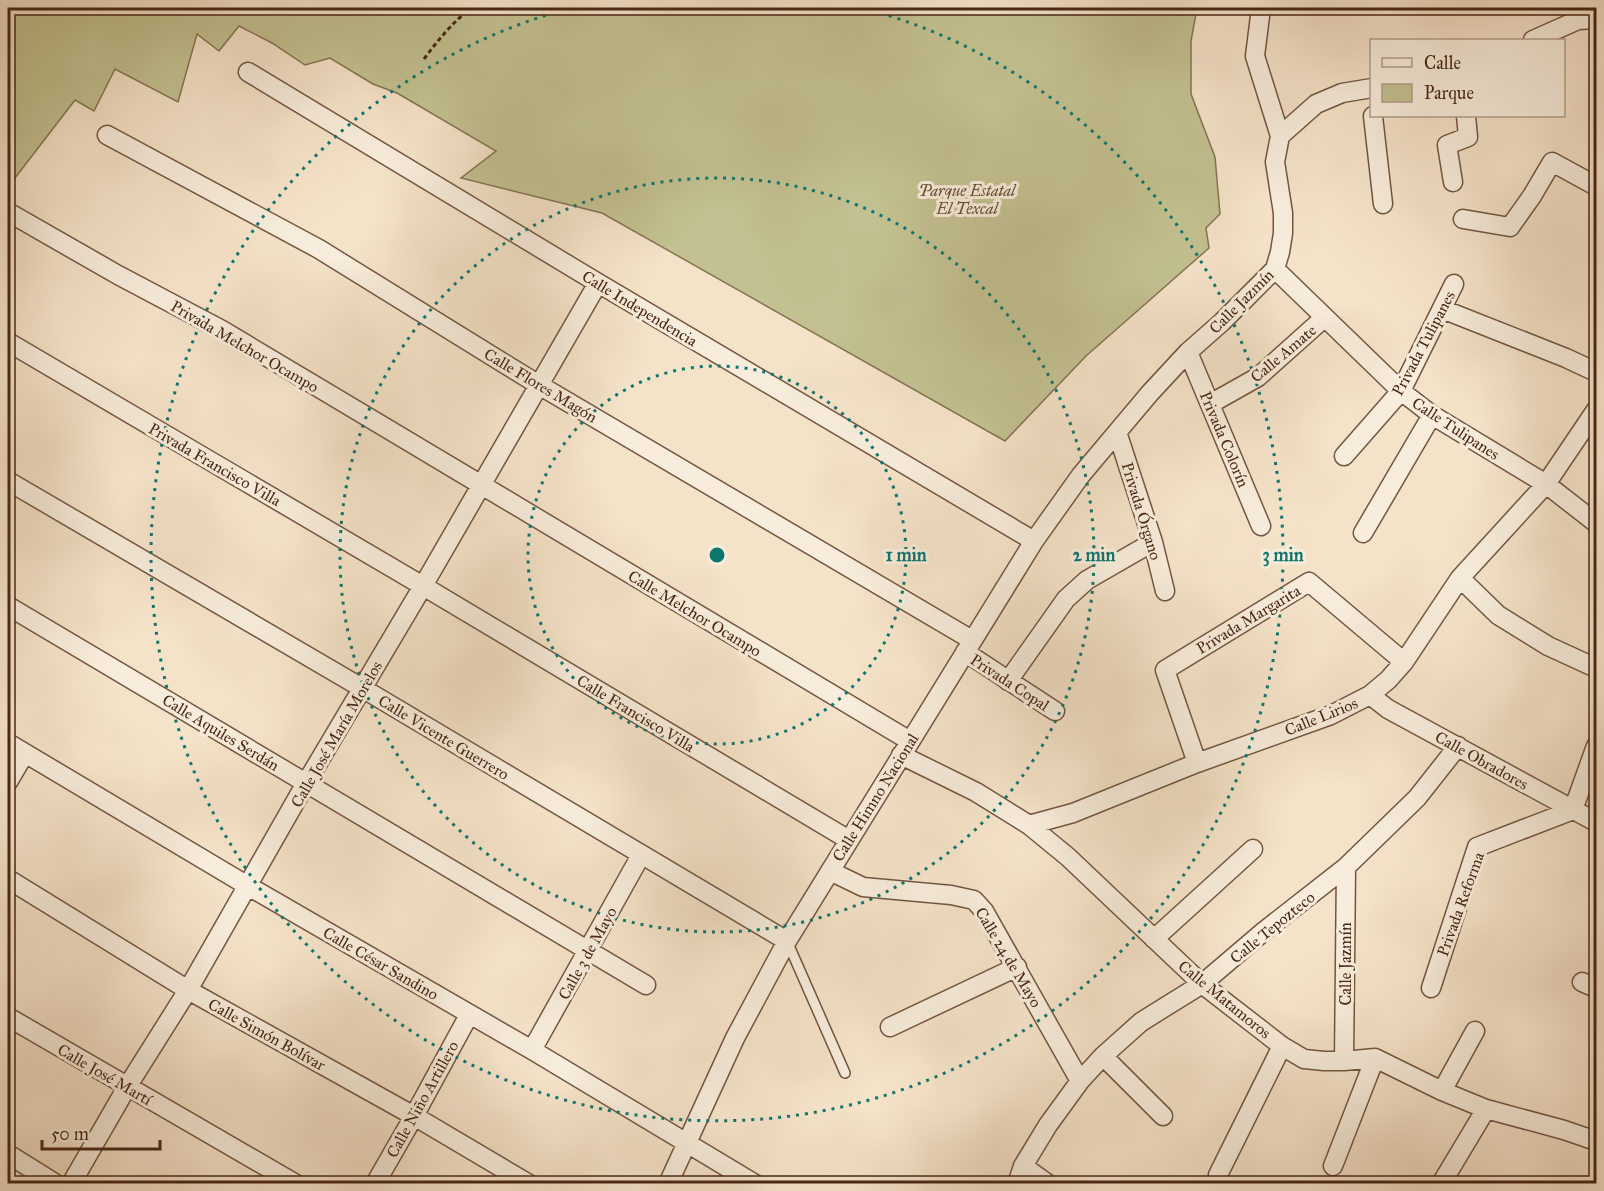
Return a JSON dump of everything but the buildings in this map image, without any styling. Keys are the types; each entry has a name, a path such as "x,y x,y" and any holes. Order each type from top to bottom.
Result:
{"street":[{"path":"1262,8 1255,56 1280,136 1316,104 1342,93 1370,92"},
{"path":"1535,39 1578,20 1596,19"},
{"name":"Calle Independencia","path":"248,72 598,283 1034,541"},
{"path":"1373,117 1383,204"},
{"path":"1453,182 1447,145 1468,137 1466,117"},
{"name":"Calle Flores Magón","path":"107,135 319,249 969,646"},
{"name":"Calle Jazmín","path":"1117,432 1188,352 1275,269 1283,233 1283,213 1275,162 1280,136"},
{"path":"1462,219 1510,227 1552,162 1596,186"},
{"name":"Privada Melchor Ocampo","path":"8,212 118,275 222,330 481,485"},
{"name":"Calle Tulipanes","path":"1275,269 1401,391 1432,415 1546,484 1596,523"},
{"name":"Calle José María Morelos","path":"71,1184 127,1087 188,990 598,283"},
{"name":"Privada Tulipanes","path":"1344,456 1401,391 1454,284"},
{"path":"1442,309 1596,372"},
{"name":"Calle Amate","path":"1210,404 1258,377 1324,318"},
{"name":"Privada Francisco Villa","path":"8,342 423,586"},
{"name":"Privada Colorín","path":"1188,352 1261,526"},
{"name":"Calle Lirios","path":"1029,825 1072,813 1197,763 1331,715 1370,695 1404,662 1460,578 1546,484 1596,410"},
{"path":"1363,533 1432,415"},
{"name":"Calle Himno Nacional","path":"668,1184 735,1038 787,941 1034,541 1080,475 1117,432"},
{"name":"Privada Órgano","path":"1117,432 1153,542 1166,591"},
{"name":"Calle Vicente Guerrero","path":"8,482 362,688 787,941"},
{"name":"Calle Melchor Ocampo","path":"481,485 906,748"},
{"path":"1008,681 1066,599 1087,580 1153,542"},
{"path":"1460,578 1498,615 1548,646 1596,668"},
{"name":"Privada Margarita","path":"1197,763 1165,670 1309,582 1404,662"},
{"name":"Calle Francisco Villa","path":"423,586 849,840"},
{"name":"Calle Aquiles Serdán","path":"8,606 646,985"},
{"name":"Privada Copal","path":"969,646 1008,681 1055,711"},
{"name":"Calle Obradores","path":"1370,695 1389,709 1596,822"},
{"name":"Calle César Sandino","path":"8,743 248,886 532,1050 755,1184"},
{"name":"Calle Tepozteco","path":"1020,1175 1048,1125 1080,1081 1103,1056 1142,1022 1202,984 1263,932 1346,867 1417,798 1458,746"},
{"path":"1573,810 1596,746"},
{"name":"Calle Matamoros","path":"906,748 1029,825 1068,857 1202,984 1282,1046 1304,1059 1344,1062 1375,1058"},
{"path":"8,782 25,753"},
{"name":"Privada Reforma","path":"1431,988 1477,847 1573,810"},
{"path":"1154,939 1253,849"},
{"name":"Calle 3 de Mayo","path":"532,1050 641,855"},
{"name":"Calle Jazmín","path":"1344,1062 1346,867"},
{"name":"Calle 24 de Mayo","path":"830,871 863,887 951,895 974,900 984,911 1017,967 1080,1081"},
{"name":"Calle Simón Bolívar","path":"8,879 188,990 414,1116 529,1184"},
{"path":"890,1027 1017,967"},
{"name":"Calle Niño Artillero","path":"375,1184 469,1015"},
{"name":"Calle José Martí","path":"8,1017 296,1184"},
{"path":"1442,1091 1475,1031"},
{"path":"1218,1175 1282,1046"},
{"path":"1103,1056 1163,1116"},
{"path":"1334,1166 1375,1058 1442,1091 1486,1109 1596,1141"},
{"path":"1441,1184 1486,1109"},
{"path":"8,1155 56,1184"},
{"path":"1020,1175 1048,1184"}],"lane":[{"path":"787,941 846,1073"}],"path":[{"path":"424,59 461,15 471,8"}],"green space":[{"name":"Parque Estatal El Texcal","path":"8,8 1197,8 1191,41 1191,94 1215,157 1220,214 1206,228 1209,248 1086,356 1005,441 602,213 461,178 496,151 397,93 373,84 330,58 305,65 272,43 239,26 219,51 197,34 178,102 115,69 94,111 75,100 8,187"}]}
